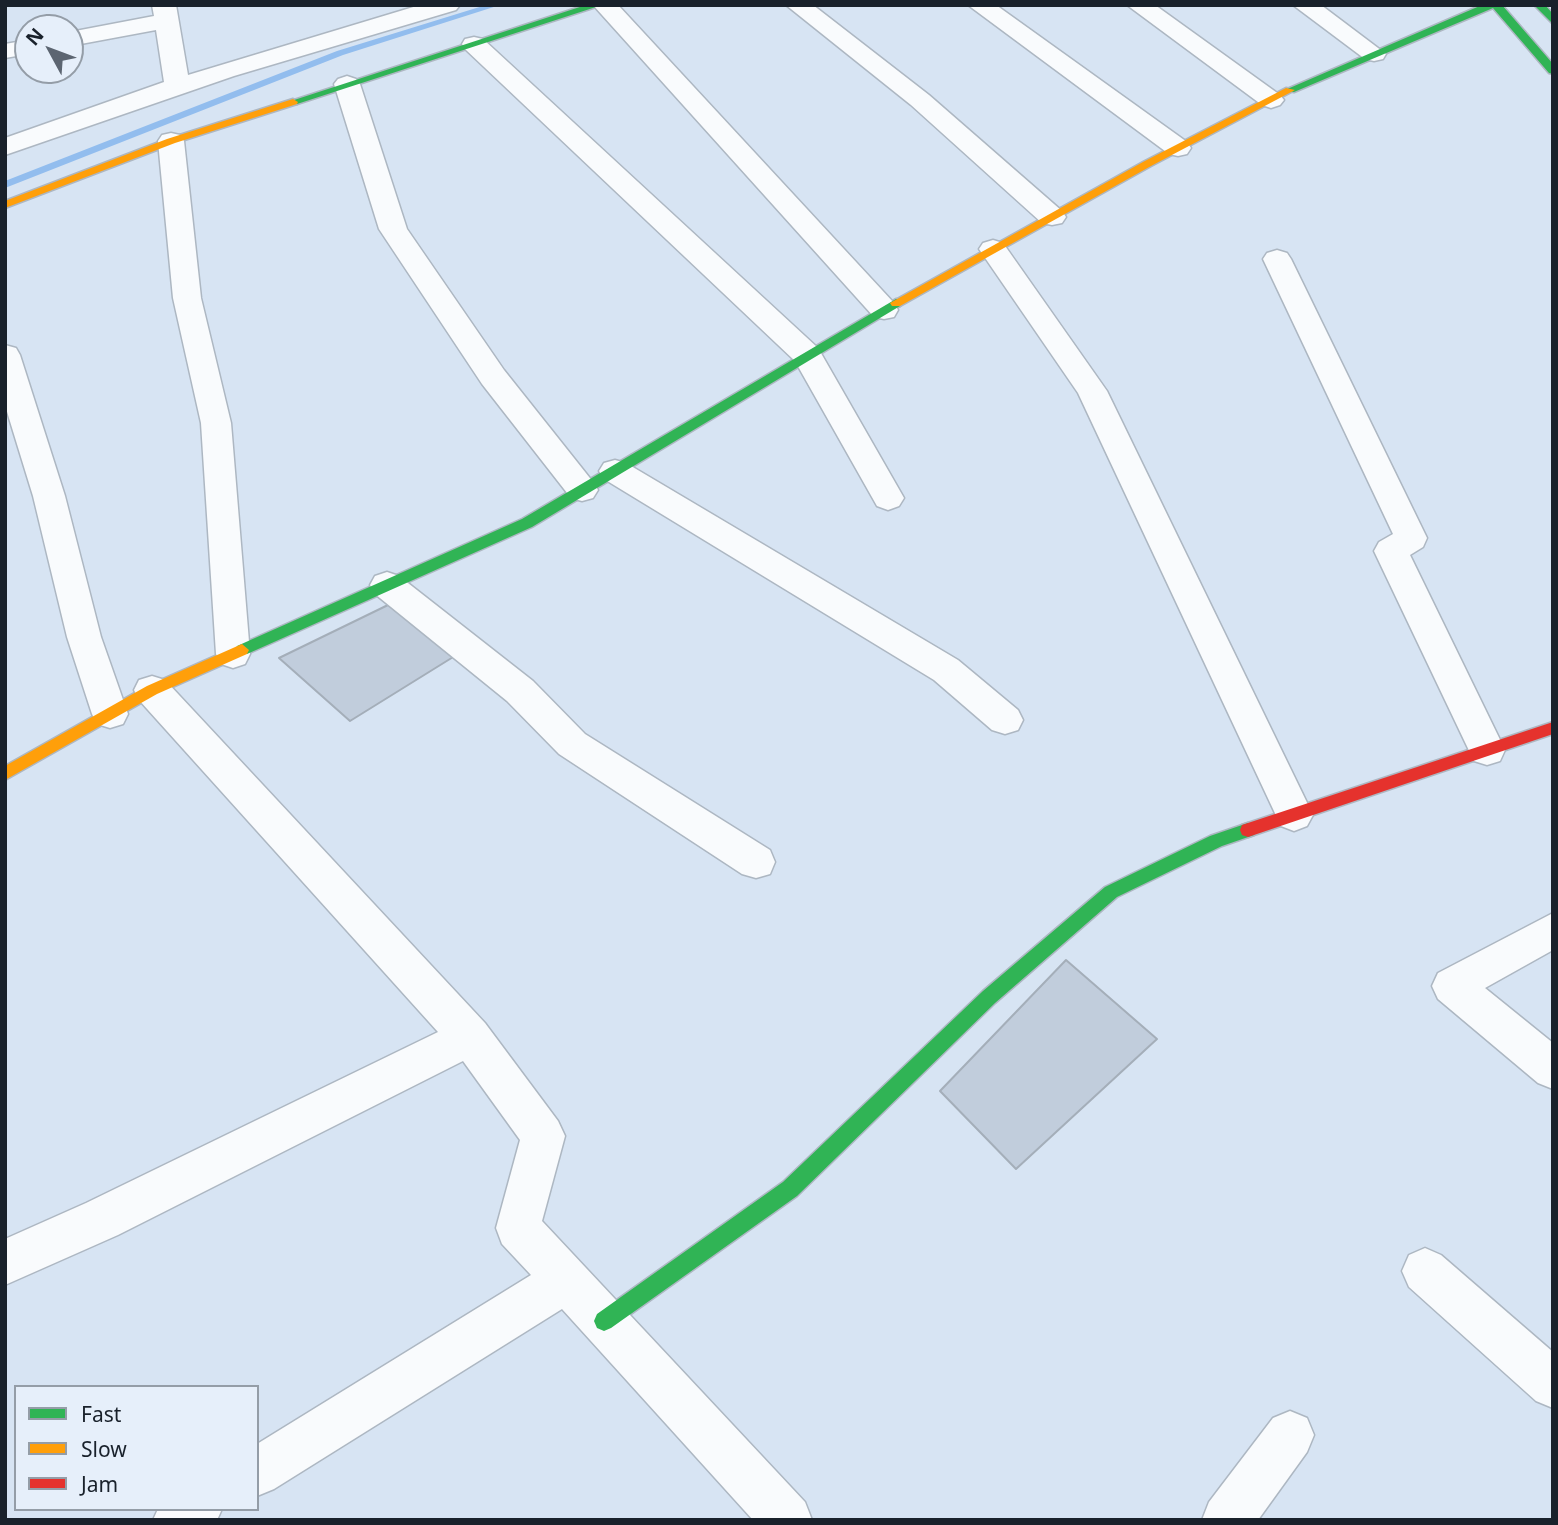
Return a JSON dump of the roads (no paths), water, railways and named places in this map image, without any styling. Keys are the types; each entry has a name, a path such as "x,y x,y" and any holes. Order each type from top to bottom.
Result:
{"main road":[{"path":"5,205 172,141 597,5"},
{"path":"5,774 152,690 527,523 884,310 1178,148 1271,100 1493,5 1553,71"},
{"path":"1539,5 1553,21"},
{"path":"604,1321 790,1189 989,997 1111,892 1216,841 1553,728"}],"street":[{"path":"348,5 356,30"},
{"path":"5,147 177,86 356,30 448,5"},
{"path":"605,5 884,310"},
{"path":"798,5 920,100 1052,217"},
{"path":"980,5 1178,148"},
{"path":"1139,5 1271,100"},
{"path":"1305,5 1374,54"},
{"path":"84,35 165,13 177,86"},
{"path":"474,44 807,355 888,498"},
{"path":"347,84 393,229 493,377 582,490"},
{"path":"172,141 187,298 216,423 233,654"},
{"path":"993,249 1092,391 1294,815"},
{"path":"1277,259 1410,538 1391,551 1487,750"},
{"path":"5,355 49,496 84,637 110,714"},
{"path":"615,471 946,670 1005,720"},
{"path":"387,585 520,691 572,744 756,862"},
{"path":"152,690 470,1037 543,1136 518,1228 787,1520"},
{"path":"1553,930 1452,986 1553,1069"},
{"path":"5,1262 102,1219 470,1037"},
{"path":"1425,1271 1553,1384"},
{"path":"259,1471 566,1280"},
{"path":"1227,1520 1290,1435"},
{"path":"178,1520 194,1511"}],"waterway":[{"path":"5,185 340,53 496,5"}]}
